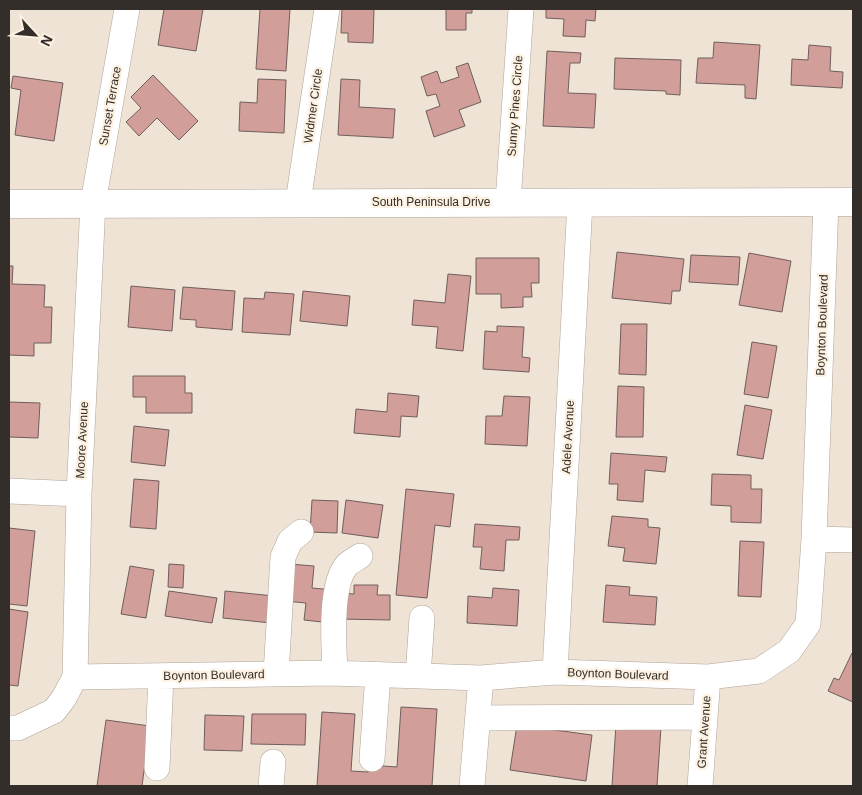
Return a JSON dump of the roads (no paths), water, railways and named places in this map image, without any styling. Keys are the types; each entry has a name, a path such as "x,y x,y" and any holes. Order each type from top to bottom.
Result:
{"main road":[{"name":"South Peninsula Drive","path":"9,204 853,202"}],"street":[{"name":"Sunset Terrace","path":"93,203 126,9"},
{"name":"Widmer Circle","path":"298,202 327,9"},
{"name":"Sunny Pines Circle","path":"508,202 522,9"},
{"name":"Adele Avenue","path":"555,672 580,202"},
{"name":"Boynton Boulevard","path":"75,677 335,673 481,678 555,672 708,677 759,671 789,651 808,624 814,539 826,202"},
{"name":"Moore Avenue","path":"75,677 79,494 93,203"},
{"path":"9,490 79,494"},
{"path":"276,674 284,557 290,541 301,532"},
{"path":"814,539 853,540"},
{"path":"335,673 333,617 339,582 346,566 360,556"},
{"path":"418,676 422,618"},
{"path":"372,759 378,674"},
{"path":"157,768 161,676"},
{"path":"9,728 18,728 54,710 64,698 75,677"},
{"name":"Grant Avenue","path":"700,786 708,677"},
{"path":"472,786 481,678"},
{"path":"478,718 705,717"}]}
